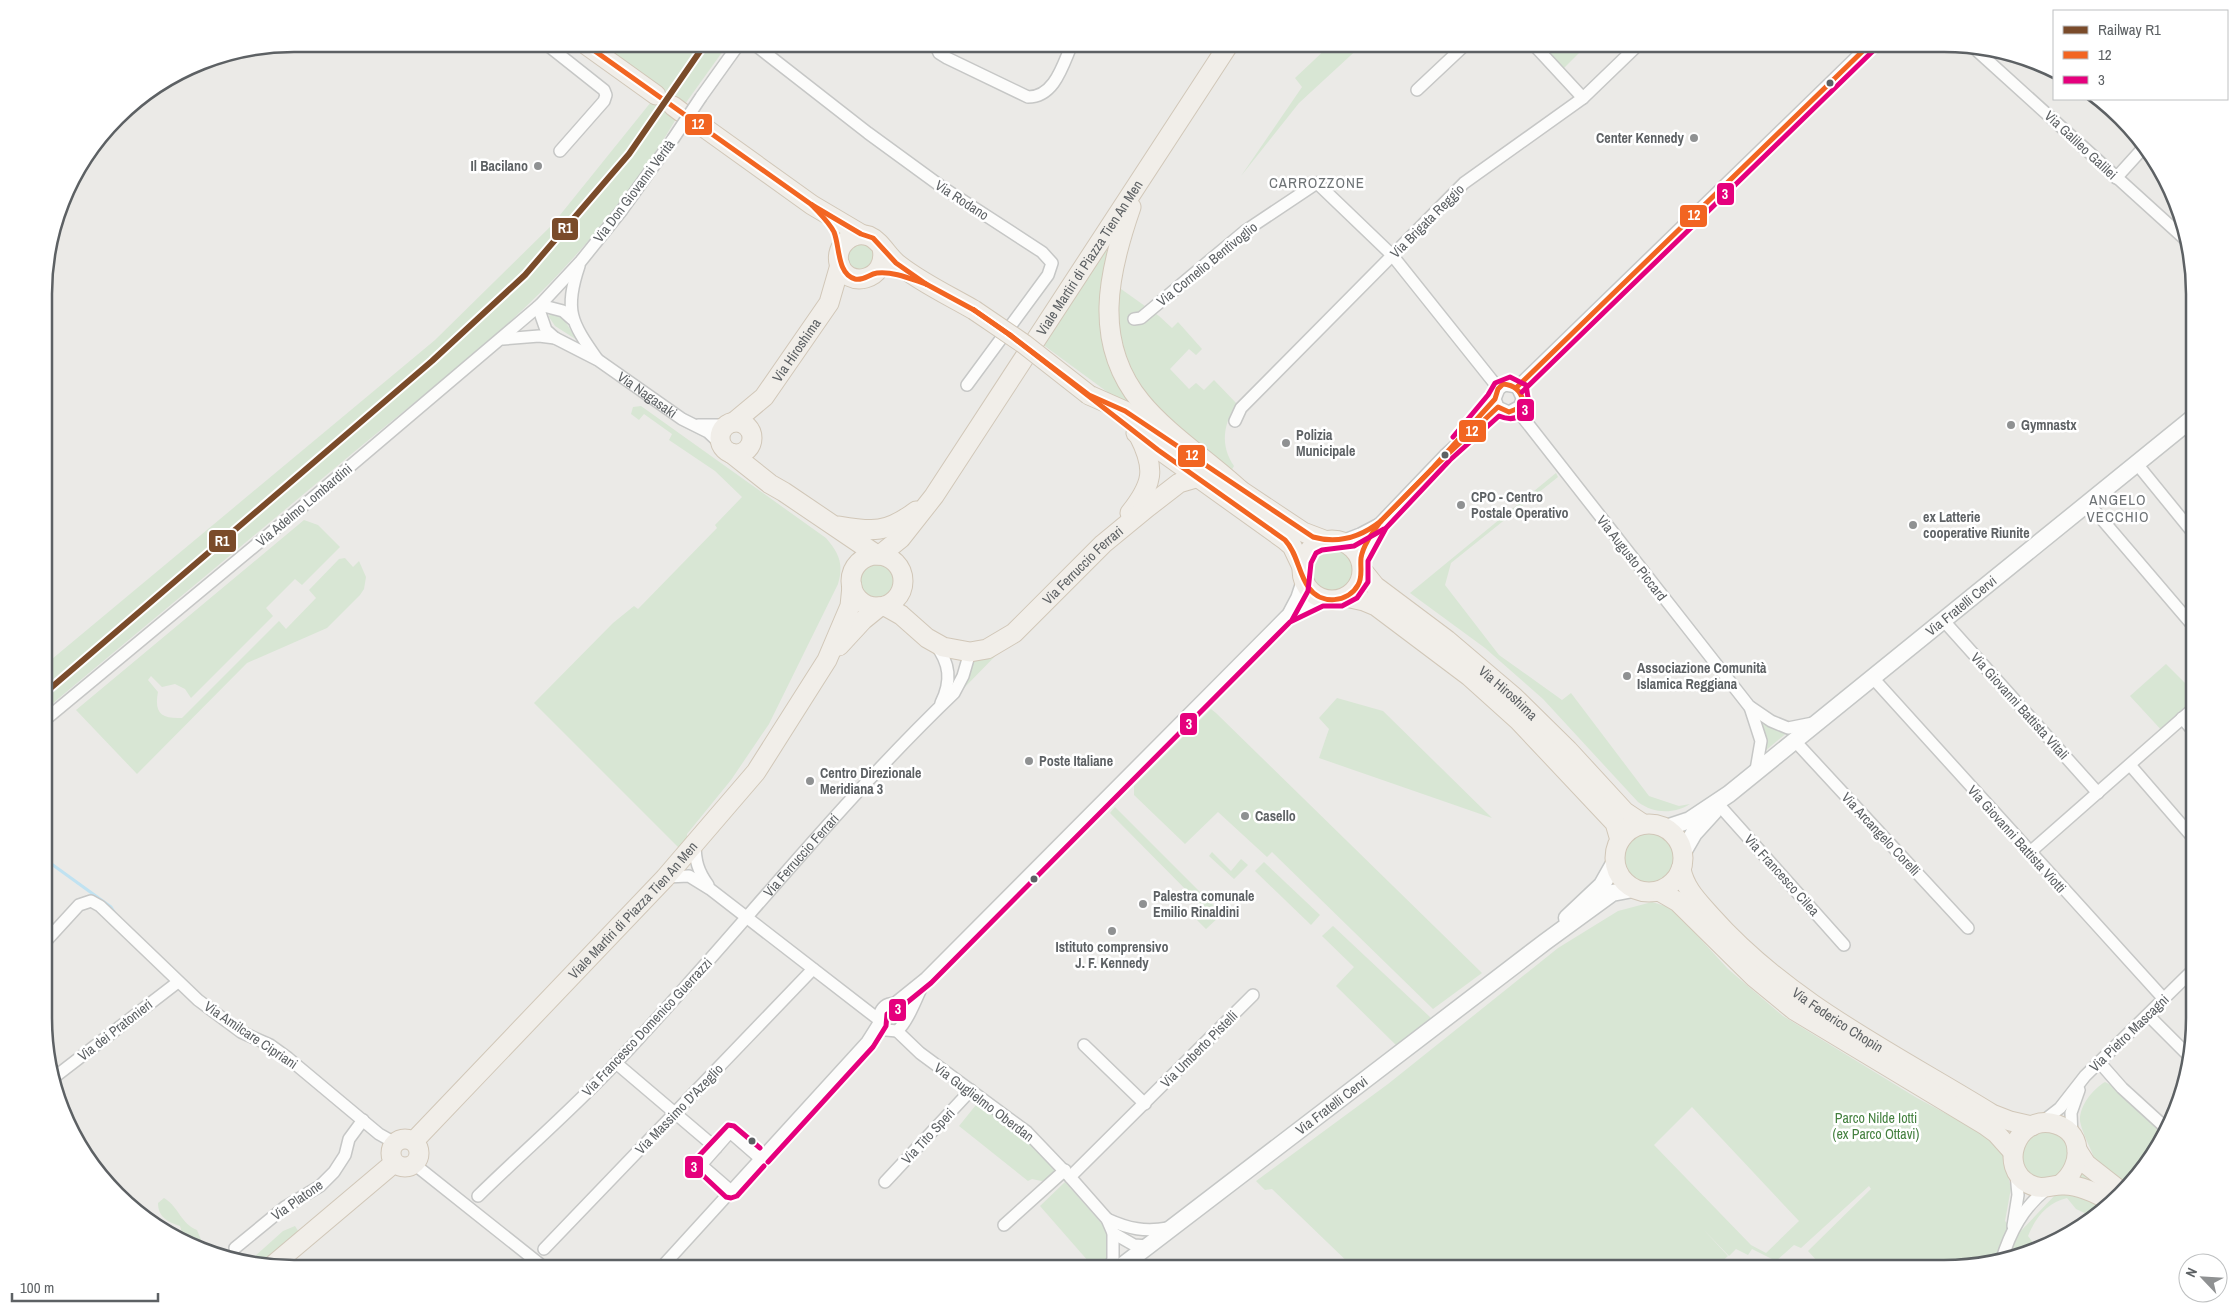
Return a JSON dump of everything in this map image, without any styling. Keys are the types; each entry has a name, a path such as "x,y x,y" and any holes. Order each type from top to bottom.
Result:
{"main road":[{"path":"596,52 656,95"},
{"name":"Viale Martiri di Piazza Tien An Men","path":"414,1142 665,878 756,772 827,660 850,606 853,578 866,558 878,555 901,538 934,496 1224,52"},
{"name":"Via Hiroshima","path":"683,113 812,205 861,234 873,238 896,263 926,284 974,310 1024,344 1138,435 1292,546 1310,590 1321,598 1333,600 1346,597 1364,600 1376,606 1469,676 1519,721 1615,823 1620,840"},
{"path":"1140,181 1121,234 1109,289 1109,318 1117,360 1134,393 1150,412 1240,490"},
{"name":"Via Hiroshima","path":"812,205 833,230 840,257 850,276 856,279 893,274 926,284"},
{"path":"840,257 848,238 861,234"},
{"path":"870,276 883,262 882,248"},
{"name":"Via Hiroshima","path":"829,303 840,257"},
{"name":"Via Hiroshima","path":"751,436 764,397 829,303 852,284 870,276"},
{"name":"Via Hiroshima","path":"1089,395 1125,411 1304,532 1350,545 1375,586 1447,640 1514,697 1568,750 1625,812 1643,824"},
{"name":"Via Hiroshima","path":"730,423 764,397"},
{"path":"730,423 744,424 751,436 750,445 742,452 726,449 720,434 730,423"},
{"name":"Via Fratelli Cervi","path":"1130,1260 1545,942 1612,893 1633,889 1641,892 1659,891 1670,885 1694,833 1724,799 1756,770 2186,424"},
{"name":"Via Hiroshima","path":"1103,544 1132,511 1148,485 1150,462 1138,435"},
{"name":"Via Nagasaki","path":"751,436 760,464 784,492"},
{"name":"Via Nagasaki","path":"726,449 770,484 878,555"},
{"name":"Via Ferruccio Ferrari","path":"934,643 952,650 970,652 994,646 1014,633 1103,544 1179,483 1196,478"},
{"path":"830,525 860,530 880,530 902,522 934,496"},
{"name":"Viale Martiri di Piazza Tien An Men","path":"827,660 863,620 895,601 902,584 909,546 934,496"},
{"name":"Via Nagasaki","path":"830,525 851,548 853,578"},
{"path":"1303,573 1309,550 1333,540"},
{"path":"878,555 893,560 913,624"},
{"path":"1346,597 1358,586 1362,566"},
{"path":"853,578 858,600 871,607 882,607 913,624 934,643"},
{"name":"Via Fratelli Cervi","path":"1643,824 1658,825 1666,828 1690,820 1724,799"},
{"path":"1620,840 1634,828 1643,824"},
{"path":"1666,828 1674,834 1682,860"},
{"name":"Via Fratelli Cervi","path":"1545,942 1577,907 1602,885 1615,862 1620,840"},
{"name":"Via Federico Chopin","path":"1682,860 1689,890 1732,939 1764,969 1801,998 1992,1114 2010,1122 2058,1126 2075,1143 2086,1164 2118,1187"},
{"path":"1615,862 1618,873 1633,889"},
{"name":"Via Federico Chopin","path":"1659,891 1678,902 1755,978 1794,1010 1996,1133 2012,1152 2016,1171"},
{"path":"2012,1152 2019,1136 2036,1124"},
{"path":"402,1139 414,1142 420,1153 414,1164 402,1167 394,1162 391,1151 395,1143 402,1139"},
{"path":"2055,1186 2075,1170 2075,1143"},
{"path":"279,1260 394,1162"},
{"path":"2016,1171 2030,1185 2087,1190 2105,1199"}],"street":[{"path":"556,52 604,90 606,95 604,101 560,151"},
{"name":"Via Don Giovanni Verità","path":"539,306 581,261 622,210 733,52"},
{"name":"Via Rodano","path":"764,52 875,138 942,187 1042,252 1052,263 1048,276 967,385"},
{"path":"939,52 947,58 1028,97 1037,96 1050,88 1068,52"},
{"path":"1417,90 1457,52"},
{"path":"1540,52 1583,98"},
{"name":"Via Brigata Reggio","path":"1235,421 1241,408 1464,183 1583,98 1631,52"},
{"path":"1516,387 1862,52"},
{"name":"Via Galileo Galilei","path":"1983,56 2177,233"},
{"path":"2116,178 2140,152"},
{"name":"Via Cornelio Bentivoglio","path":"1134,320 1141,318 1244,231 1317,183 1392,256"},
{"path":"1392,256 1497,398 1505,412 1517,410 1522,398 1516,387"},
{"name":"Via Nagasaki","path":"572,320 571,293 581,261"},
{"name":"Via Nagasaki","path":"598,360 577,331 572,320 563,311 539,306 546,330 555,338 598,360 682,419 698,425 726,449"},
{"name":"Via Adelmo Lombardini","path":"52,714 502,339 539,306"},
{"name":"Via Nagasaki","path":"502,339 539,336 555,338"},
{"path":"1362,566 1368,542 1380,523 1459,442 1497,398 1505,385 1516,387"},
{"name":"Via Augusto Piccard","path":"1517,410 1749,706 1770,721 1788,728 1815,723"},
{"name":"Via Nagasaki","path":"698,425 730,423"},
{"path":"2137,464 2186,524"},
{"path":"2088,503 2186,618"},
{"path":"1333,540 1360,534 1380,523"},
{"path":"668,1260 867,1042 892,1024 926,978 1286,616 1297,597 1303,573"},
{"path":"1286,616 1321,598"},
{"name":"Via Giovanni Battista Vitali","path":"1942,620 2098,793"},
{"name":"Via Ferruccio Ferrari","path":"934,643 948,666 949,680 939,707"},
{"name":"Via Ferruccio Ferrari","path":"748,918 846,803 954,693 963,676 970,652"},
{"name":"Via Giovanni Battista Viotti","path":"1872,677 2164,999"},
{"name":"Via Augusto Piccard","path":"1749,706 1761,741 1756,770"},
{"path":"2029,852 2186,715"},
{"path":"2182,718 2186,723"},
{"name":"Via Arcangelo Corelli","path":"1794,740 1968,928"},
{"path":"2130,765 2186,830"},
{"name":"Via Francesco Cilea","path":"1724,799 1844,945"},
{"name":"Via Guglielmo Oberdan","path":"695,843 695,859 699,872 710,889"},
{"name":"Via Guglielmo Oberdan","path":"665,878 688,876 710,889 857,1003 892,1024 920,1053 1027,1132 1068,1173 1108,1220 1113,1233 1113,1260"},
{"name":"Via Amilcare Cipriani","path":"52,935 80,905 91,901 100,906 178,982 224,1020 241,1032 270,1045 363,1120 395,1143"},
{"name":"Via Francesco Domenico Guerrazzi","path":"478,1196 616,1063 748,918"},
{"name":"Via Massimo D'Azeglio","path":"544,1249 813,969"},
{"name":"Via Pietro Mascagni","path":"2036,1124 2060,1108 2085,1076 2186,976"},
{"path":"892,1024 880,1010 926,978"},
{"name":"Via dei Pratonieri","path":"59,1074 178,982"},
{"name":"Via Umberto Pistelli","path":"1004,1225 1068,1173 1145,1104 1253,995"},
{"path":"857,1003 891,1004"},
{"name":"Via Guglielmo Oberdan","path":"891,1004 903,1008 892,1024"},
{"path":"2148,1015 2183,1051"},
{"path":"1084,1045 1145,1104"},
{"path":"616,1063 716,1148"},
{"path":"2100,1063 2122,1088 2162,1124"},
{"name":"Via Pietro Mascagni","path":"2075,1143 2071,1113 2085,1076"},
{"name":"Via Tito Speri","path":"885,1182 971,1090"},
{"name":"Via Platone","path":"234,1248 284,1207 320,1186 334,1172 345,1156 349,1139 363,1120"},
{"path":"731,1192 701,1165 730,1132 761,1159"},
{"path":"414,1164 535,1260"},
{"path":"2004,1252 2012,1231 2018,1195 2016,1171"},
{"path":"2012,1231 2032,1202 2055,1186"},
{"name":"Via Guglielmo Oberdan","path":"1108,1220 1134,1230 1150,1231 1173,1228"},
{"path":"1113,1233 1134,1245 1148,1246"}],"green space":[{"path":"609,52 722,52 685,104"},
{"path":"1323,52 1354,52 1299,103 1241,176 1302,87 1295,78"},
{"path":"1547,52 1580,52 1563,69"},
{"path":"651,102 676,119 631,187 597,231 520,312 450,374 52,704 52,659 435,340 552,225"},
{"path":"1123,214 1104,306 1151,424 1042,344"},
{"path":"856,244 869,247 876,258 864,272 850,268 847,254"},
{"path":"1114,284 1159,316 1172,328 1178,322 1202,349 1196,355 1189,349 1170,369 1189,389 1196,383 1204,390 1214,380 1237,404 1232,411 1225,435 1227,451 1234,466 1230,473 1162,417 1121,356"},
{"path":"550,313 563,318 577,340 555,326 549,317"},
{"path":"641,406 826,538 837,554 840,565 838,584 769,724 731,780 687,834 687,839 679,848 534,703 613,623 634,606 638,609 717,528 715,525 742,497 715,471 669,440 672,434 644,414 639,420 631,414 633,407"},
{"path":"1556,473 1558,477 1451,563 1445,585 1499,655 1562,700 1571,693 1649,796 1679,806 1690,804 1677,810 1657,811 1638,802 1543,699 1485,648 1410,593"},
{"path":"304,520 318,525 340,547 302,585 295,579 266,608 273,616 191,698 185,689 175,684 162,687 151,676 148,680 158,692 158,710 164,716 182,718 279,621 286,629 316,598 309,590 339,559 345,558 353,567 359,561 366,577 364,589 327,628 247,663 137,774 76,710"},
{"path":"1332,547 1345,551 1351,557 1355,570 1351,583 1345,589 1332,593 1319,589 1313,583 1309,570 1313,557 1319,551"},
{"path":"878,563 885,564 891,568 895,574 895,588 891,594 885,598 878,599 871,598 865,594 861,588 860,581 861,574 865,568 871,564"},
{"path":"1002,649 962,690 973,662"},
{"path":"2166,664 2186,684 2186,715 2165,734 2130,696"},
{"path":"1337,698 1383,711 1492,818 1319,758 1329,729 1319,718"},
{"path":"1749,706 1794,727 1759,756"},
{"path":"1211,709 1482,973 1433,1009 1272,852 1267,857 1218,812 1185,844 1134,795 1134,786"},
{"path":"1115,807 1222,914 1206,929 1197,920 1206,910 1110,813"},
{"path":"1645,833 1655,833 1669,840 1676,854 1676,864 1669,878 1655,885 1645,885 1635,881 1628,874 1624,864 1624,854 1628,844 1635,837"},
{"path":"1212,852 1231,871 1241,859 1248,865 1234,879 1209,856"},
{"path":"1264,862 1320,915 1311,925 1255,871"},
{"name":"Parco Nilde Iotti (ex Parco Ottavi)","path":"1652,902 1672,908 1728,969 1783,1016 1917,1098 1982,1133 2001,1149 2011,1188 2005,1221 2018,1234 2093,1155 2082,1130 2080,1115 2088,1098 2100,1085 2105,1082 2117,1088 2160,1128 2145,1153 2126,1178 2087,1214 2076,1209 2067,1198 2060,1200 2048,1207 2038,1217 2028,1236 2033,1243 1991,1256 1960,1260 1816,1260 1808,1251 1871,1189 1869,1186 1801,1248 1794,1245 1777,1260 1752,1249 1748,1255 1736,1249 1729,1256 1703,1229 1728,1256 1723,1260 1346,1260 1272,1189 1265,1190 1256,1181 1388,1084 1558,948 1618,911","holes":["1692,1107 1799,1221 1766,1253 1751,1245 1654,1145"]},
{"path":"1333,926 1431,1018 1396,1045 1336,986 1354,967 1322,936"},
{"path":"980,1100 1047,1158 1059,1171 1046,1182 1032,1179 1028,1181 959,1126"},
{"path":"2040,1132 2050,1132 2062,1139 2069,1151 2069,1161 2062,1173 2050,1180 2040,1180 2032,1176 2025,1169 2021,1161 2021,1151 2025,1143 2032,1136"},
{"path":"1065,1182 1110,1233 1111,1253 1105,1260 1087,1260 1040,1206"},
{"path":"164,1198 169,1202 187,1224 197,1230 202,1242 183,1234 180,1226 168,1221 160,1212 158,1203"},
{"path":"295,1226 300,1234 270,1259 254,1257 283,1231"}],"waterway":[{"path":"52,864 111,907 116,915"}],"rail line":[{"name":"R1","path":"52,687 432,361 525,275 629,154 699,52"}],"transit line":[{"name":"12","path":"596,52 812,205"},
{"name":"12","path":"1517,387 1862,52"},
{"name":"3","path":"1522,392 1872,52"},
{"name":"12","path":"812,205 861,234 873,238 896,263 926,284"},
{"name":"12","path":"812,205 827,221 834,232 842,266 849,276 858,279 877,273 889,273 926,284"},
{"name":"12","path":"926,284 974,310"},
{"name":"12","path":"974,310 1010,335"},
{"name":"12","path":"974,310 1010,335"},
{"name":"12","path":"1010,335 1089,395 1125,411 1313,537 1331,540 1349,538 1373,527 1381,521"},
{"name":"12","path":"1010,335 1158,450 1285,540 1293,551 1305,582 1320,597 1334,600 1354,591 1360,579 1361,558 1364,548 1381,521"},
{"name":"3","path":"768,1162 873,1047 886,1026 887,1014 899,1009 931,983 1290,622 1323,606 1342,606 1357,598 1368,582 1368,561 1386,528 1450,460 1499,416 1513,419 1524,413 1529,404 1526,385 1510,377 1495,383 1488,395 1453,437"},
{"name":"12","path":"1503,384 1514,387 1519,391 1523,401 1519,408 1509,412 1498,407 1431,470 1495,399 1498,389 1503,384"},
{"name":"12","path":"1381,521 1431,470"},
{"name":"12","path":"1381,521 1431,470"},
{"name":"3","path":"1292,620 1308,591 1311,563 1316,553 1322,550 1354,546 1384,529"},
{"name":"3","path":"760,1148 734,1126 728,1125 695,1160 694,1167 726,1197 731,1198 737,1196 764,1166"}],"place":[{"name":"Center Kennedy","path":"1694,138"},
{"name":"Il Bacilano","path":"538,166"},
{"name":"Gymnastx","path":"2011,425"},
{"name":"Polizia Municipale","path":"1286,443"},
{"name":"CPO - Centro Postale Operativo","path":"1461,505"},
{"name":"ex Latterie cooperative Riunite","path":"1913,525"},
{"name":"Associazione Comunità Islamica Reggiana","path":"1627,676"},
{"name":"Poste Italiane","path":"1029,761"},
{"name":"Centro Direzionale Meridiana 3","path":"810,781"},
{"name":"Casello","path":"1245,816"},
{"name":"Palestra comunale Emilio Rinaldini","path":"1143,904"},
{"name":"Istituto comprensivo J. F. Kennedy","path":"1112,931"}],"district":[{"name":"CARROZZONE","path":"1317,183"},
{"name":"ANGELO VECCHIO","path":"2118,508"}]}
